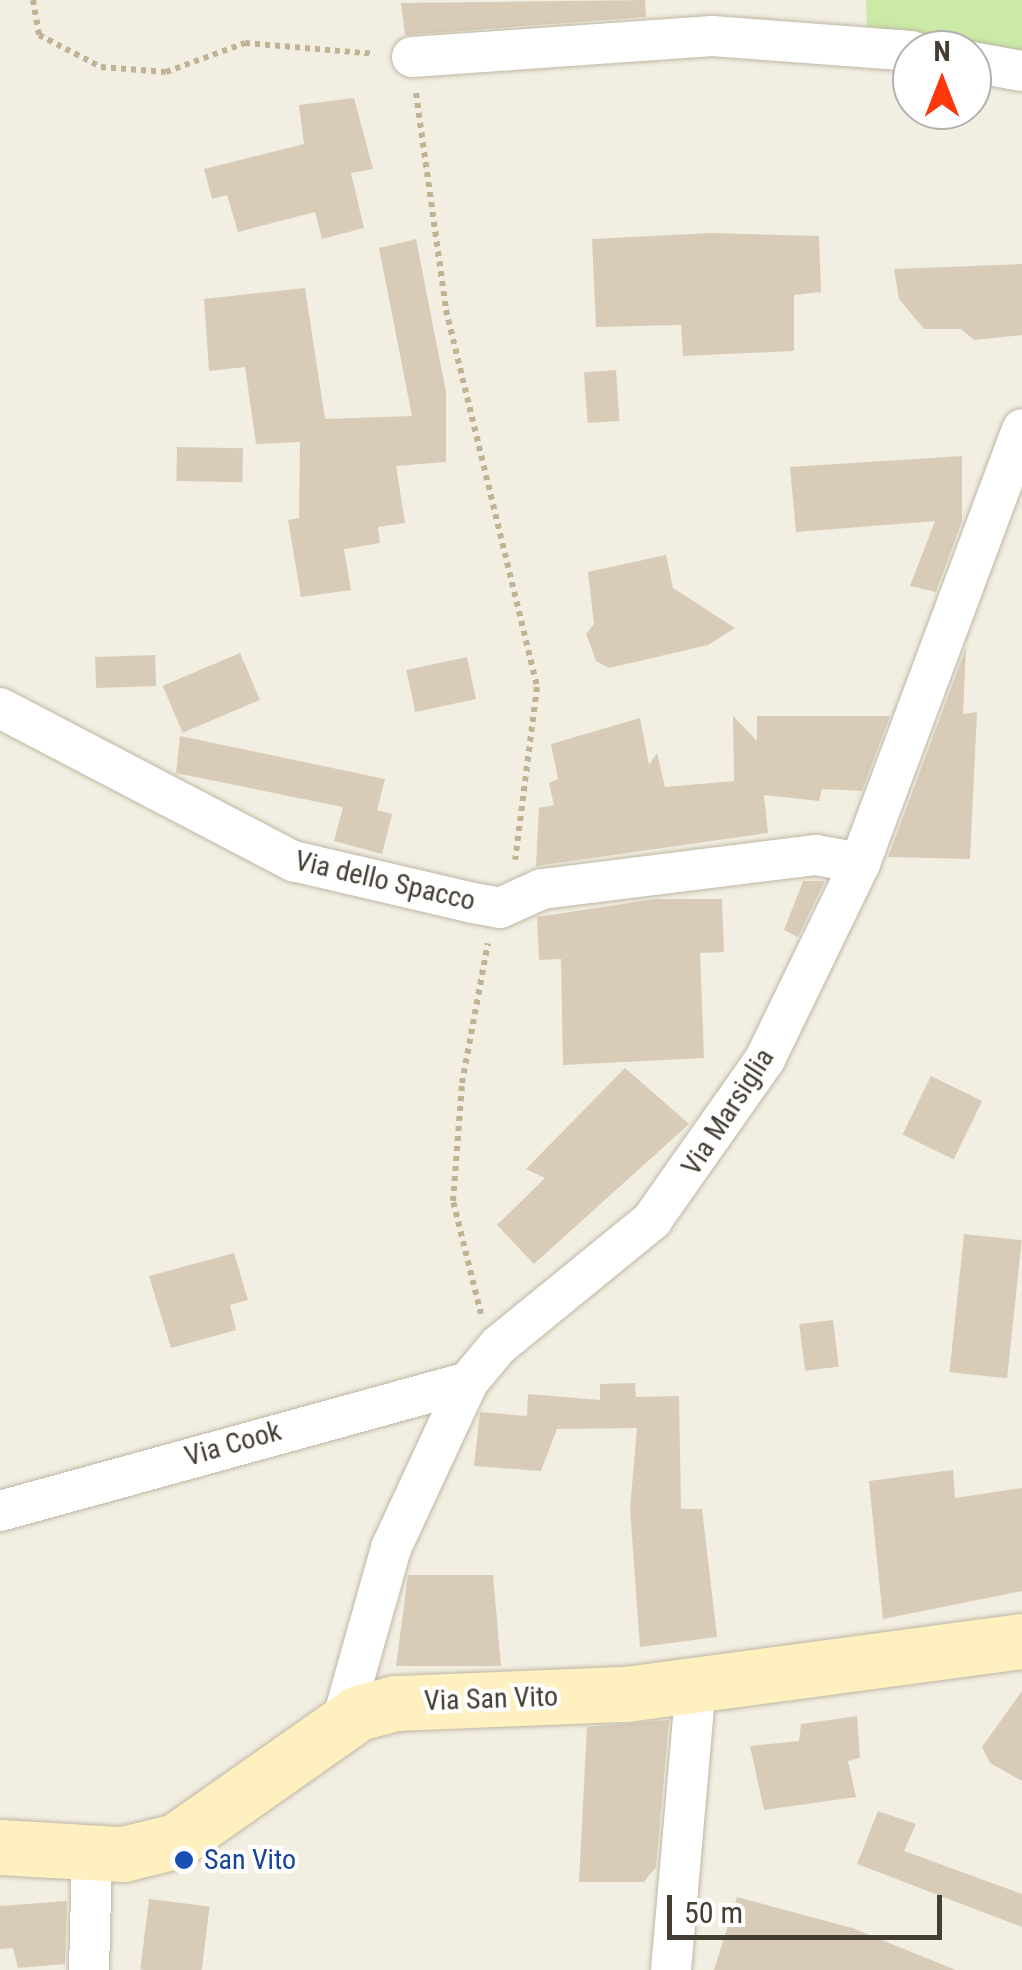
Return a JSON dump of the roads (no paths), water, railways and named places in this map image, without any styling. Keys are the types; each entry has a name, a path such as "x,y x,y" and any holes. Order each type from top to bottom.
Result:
{"street":[{"path":"412,58 712,36 892,50"},
{"path":"992,66 1022,71"},
{"name":"Via Marsiglia","path":"341,1725 391,1548 468,1382 498,1346 604,1264 688,1176 765,1059 860,863 1022,430"},
{"name":"Via dello Spacco","path":"0,708 292,860 500,908 542,889 816,855 860,863"},
{"name":"Via Cook","path":"0,1511 468,1382"},
{"name":"Via San Vito","path":"0,1847 92,1853 176,1842 341,1725 396,1703 696,1685 1022,1641"},
{"path":"672,1970 696,1685"},
{"path":"89,1970 92,1853"}],"place":[{"name":"San Vito","path":"184,1860"}]}
